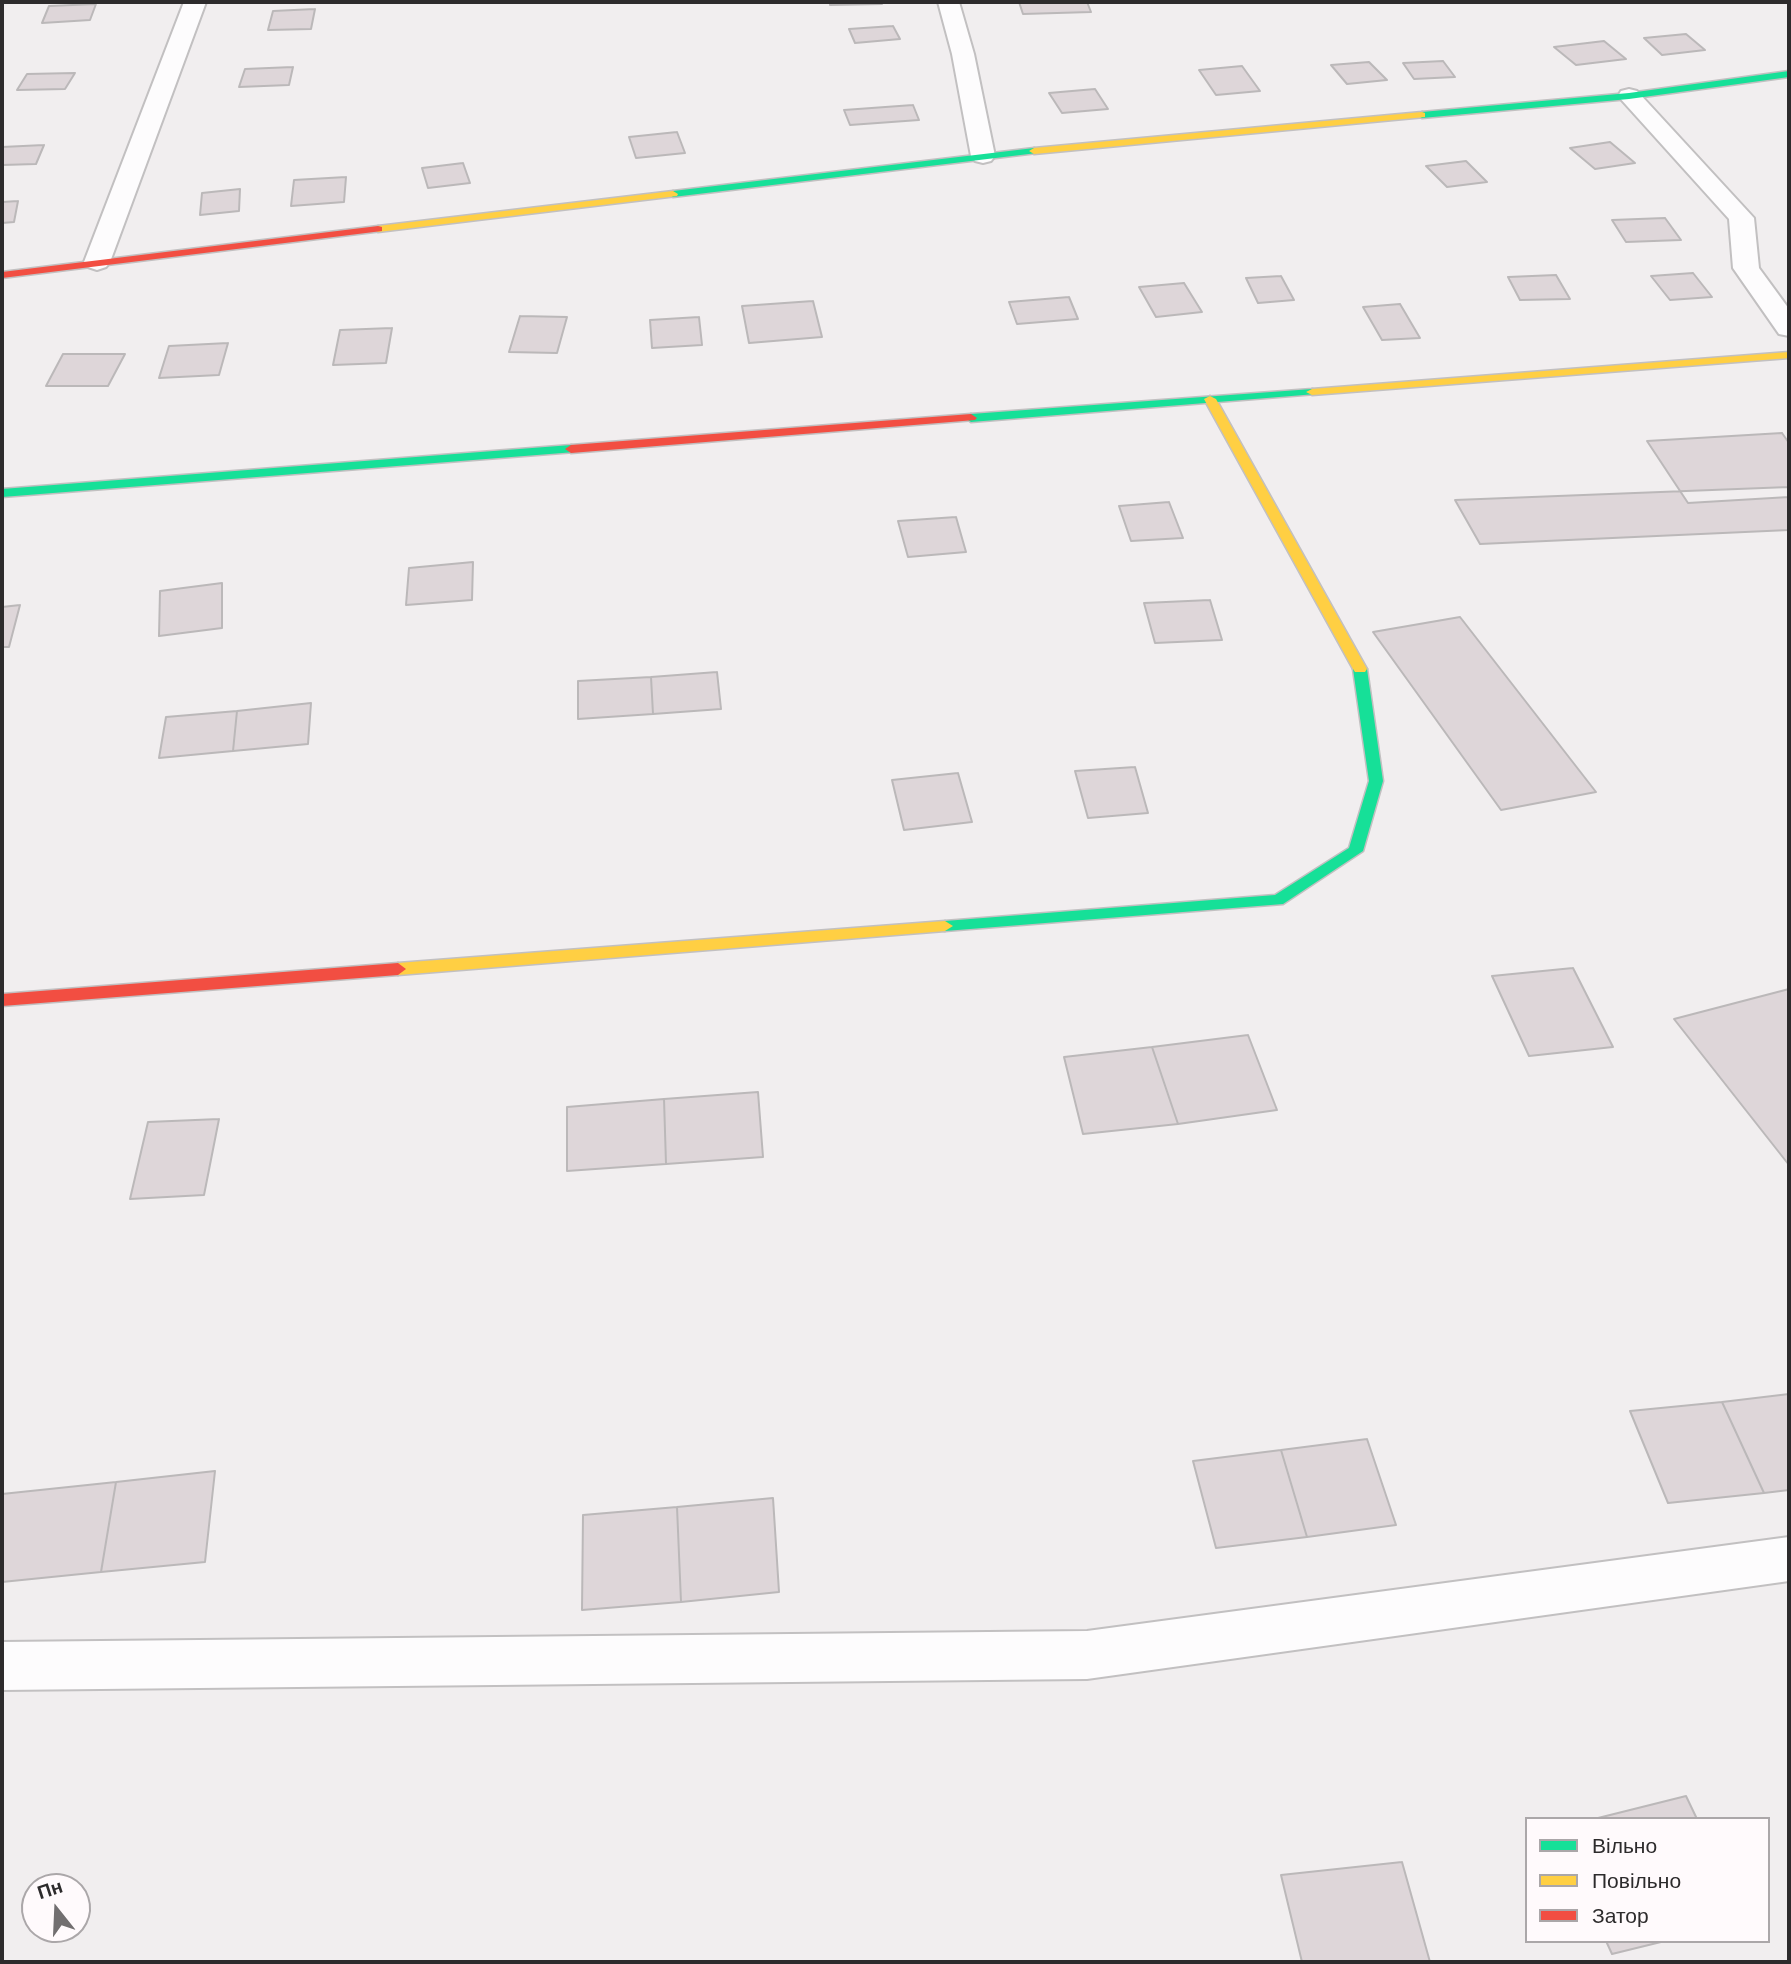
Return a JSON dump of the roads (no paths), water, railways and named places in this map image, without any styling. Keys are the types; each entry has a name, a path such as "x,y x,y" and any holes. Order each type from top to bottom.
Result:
{"street":[{"path":"97,262 195,2"},
{"path":"948,2 963,54 984,156"},
{"path":"2,275 984,156 1629,96 1789,74"},
{"path":"1629,96 1741,218 1746,268 1789,328"},
{"path":"2,493 1789,355"},
{"path":"2,1000 1278,900 1356,851 1376,781 1362,672 1210,399"},
{"path":"2,1666 1087,1655 1789,1559"}]}
